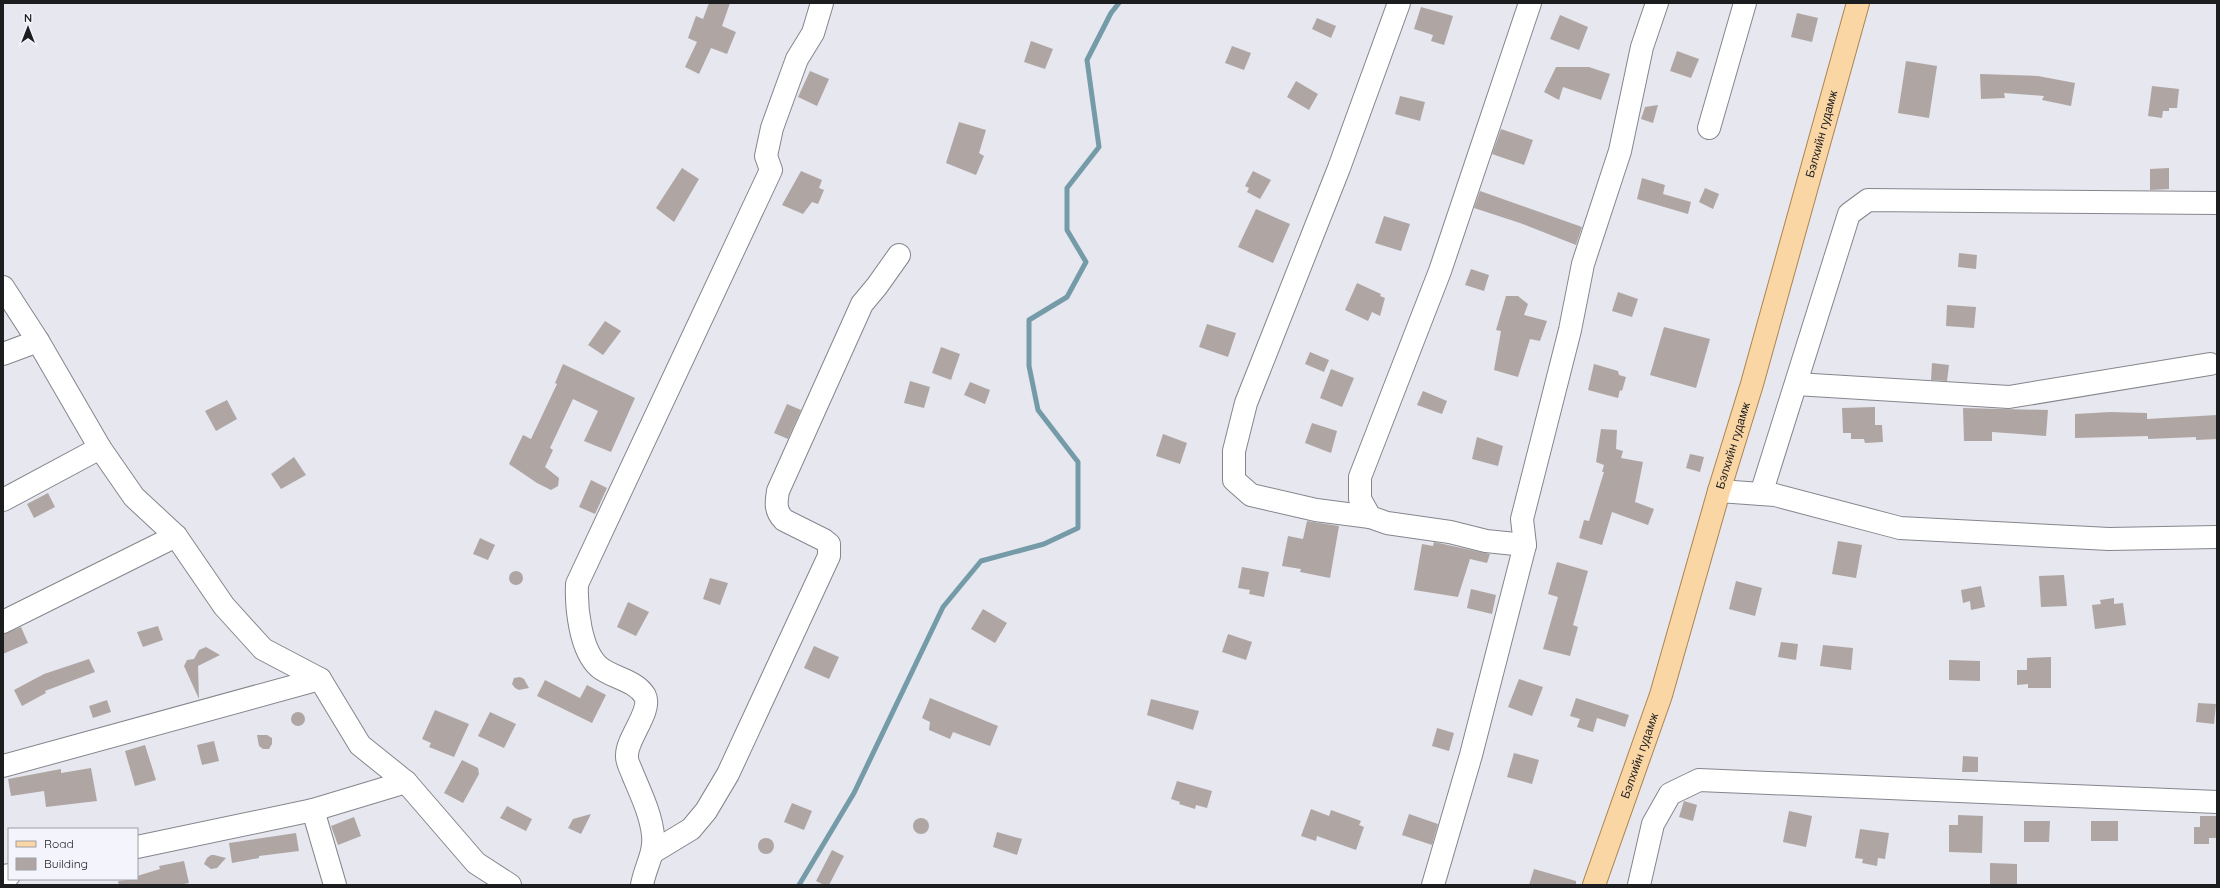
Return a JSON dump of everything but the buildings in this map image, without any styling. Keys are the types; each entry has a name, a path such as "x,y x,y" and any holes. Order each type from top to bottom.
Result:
{"main road":[{"name":"Бэлхийн гудамж","path":"1594,885 1661,695 1719,491 1752,384 1858,3"}],"street":[{"path":"642,885 654,852 653,834 647,811 626,756 628,744 646,706 646,697 641,689 599,667 588,651 579,621 578,584 771,170 766,156 772,128 797,59 813,33 822,3"},
{"path":"1399,3 1339,168 1246,403 1234,452 1234,480 1251,495 1316,510 1370,517 1387,523 1450,532 1486,541 1524,545"},
{"path":"1370,517 1360,499 1360,478 1440,270 1530,3"},
{"path":"1434,885 1470,755 1524,545 1522,518 1562,364 1583,264 1620,151 1642,47 1657,3"},
{"path":"1709,128 1745,3"},
{"path":"1761,494 1849,214 1868,200 2217,203"},
{"path":"654,852 691,829 706,811 728,774 828,556 829,544 784,520 780,516 776,502 778,491 862,304 899,255"},
{"path":"3,287 38,341 100,448 134,497 176,536 224,606 263,649 320,679 360,745 406,782 476,863 510,885"},
{"path":"3,354 38,341"},
{"path":"1796,384 2009,397 2210,364"},
{"path":"3,500 100,448"},
{"path":"1719,491 1775,495 1900,528 2109,539 2217,537"},
{"path":"3,622 176,536"},
{"path":"3,766 320,679"},
{"path":"1639,885 1652,824 1670,794 1699,780 2217,802"},
{"path":"138,848 313,810 406,782"},
{"path":"313,810 335,885"}],"waterway":[{"path":"799,885 854,793 943,607 981,561 1044,544 1078,528 1078,462 1038,410 1029,366 1029,320 1067,297 1086,262 1067,230 1067,188 1099,147 1087,60 1111,13 1119,3"}]}
